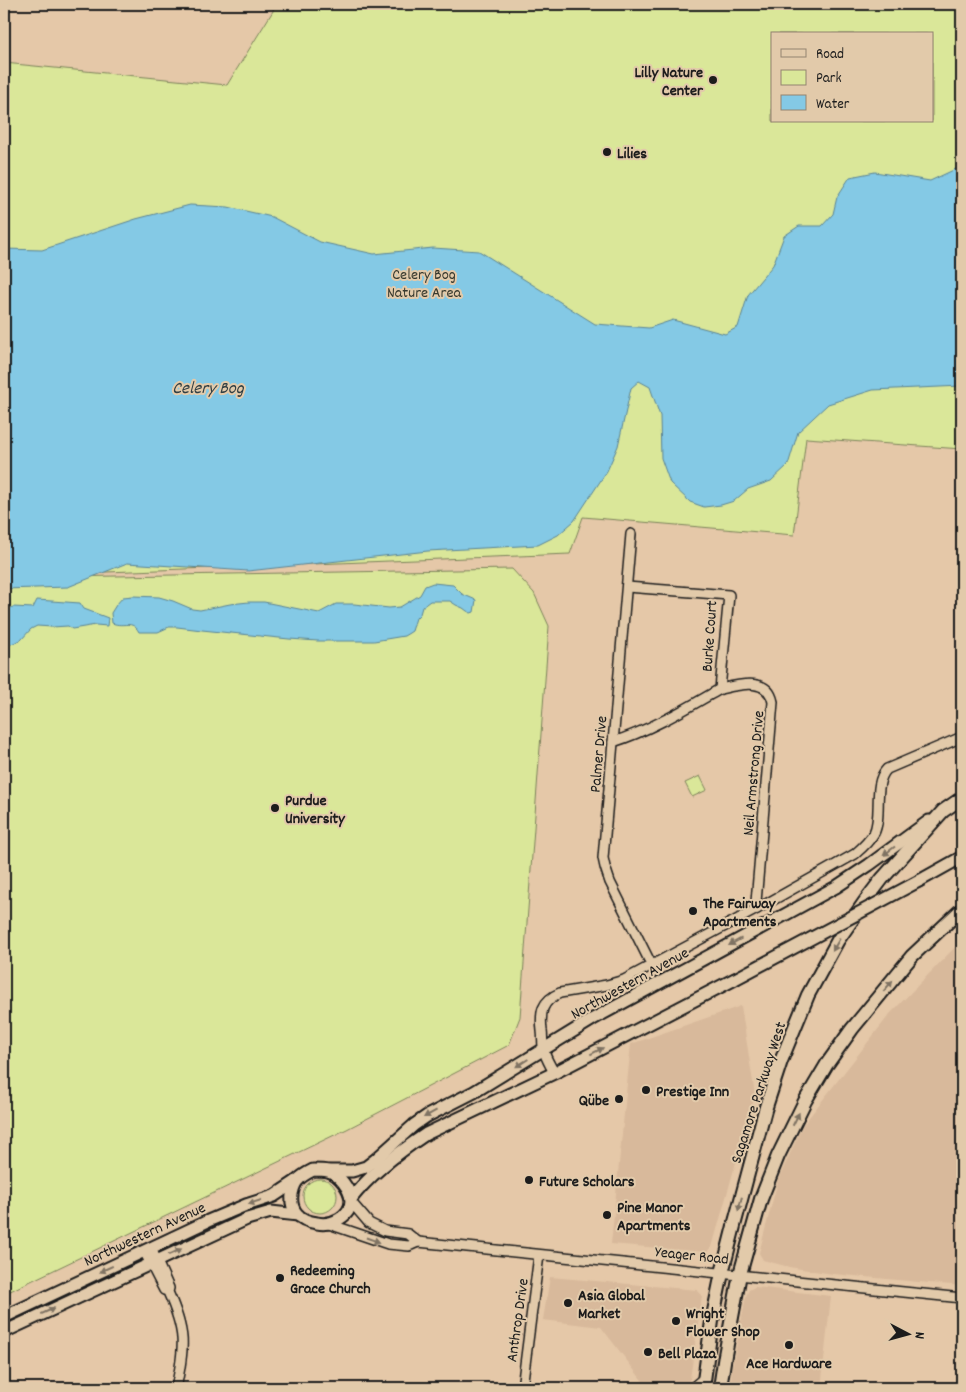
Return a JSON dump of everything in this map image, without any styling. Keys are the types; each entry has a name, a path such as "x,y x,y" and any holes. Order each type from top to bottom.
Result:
{"highway":[{"name":"Sagamore Parkway West","path":"704,1383 712,1321 722,1273 765,1110 781,1061 808,995 838,940 882,879 942,811 962,798"},
{"path":"720,1388 740,1274 761,1199 778,1156 805,1101 827,1064 852,1029 912,956 962,909"}],"main road":[{"name":"Northwestern Avenue","path":"330,1172 352,1172 366,1167 414,1124 474,1092 593,1019 836,887 942,811"},
{"path":"351,1200 344,1183 330,1172 323,1170 313,1170 298,1180 293,1190 292,1198 293,1206 298,1215 311,1222 330,1224 342,1217 357,1190 391,1159 426,1134 554,1073 735,979 962,857"},
{"name":"Northwestern Avenue","path":"4,1317 246,1205 274,1196 298,1180"},
{"name":"Northwestern Avenue","path":"4,1332 233,1225 266,1213 276,1212 298,1215"}],"street":[{"name":"Palmer Drive","path":"632,534 603,858 610,882 652,966"},
{"name":"Burke Court","path":"613,742 627,738 720,689 729,595 627,587"},
{"name":"Neil Armstrong Drive","path":"720,689 734,685 756,684 764,687 772,696 757,909"},
{"path":"554,1073 543,1050 541,1012 543,1006 554,996 560,993 607,986 634,975 855,854 865,846 877,824 880,785 883,773 887,769 962,736"},
{"name":"Yeager Road","path":"351,1200 369,1223 385,1231 408,1234 418,1242"},
{"name":"Yeager Road","path":"330,1224 388,1244 409,1246 418,1242 962,1298"},
{"path":"148,1249 164,1291 168,1292 178,1313 183,1340 183,1356 176,1388"},
{"name":"Anthrop Drive","path":"522,1388 539,1255"},
{"path":"692,1388 704,1383"}],"shaded area":[{"path":"962,940 962,1286 833,1274 789,1267 763,1260 759,1253 778,1180 803,1125 890,1014"},
{"path":"741,1006 755,1095 712,1247 707,1252 611,1244 631,1044"},
{"path":"550,1277 697,1290 702,1295 690,1379 683,1388 648,1388 601,1327 543,1320"},
{"path":"755,1287 831,1296 821,1388 730,1388 746,1296 749,1290"}],"green space":[{"name":"Celery Bog Nature Area","path":"274,4 962,4 962,449 806,438 794,535 583,517 570,554 4,576 4,63 227,85 273,11"},
{"name":"Purdue University","path":"512,569 534,593 549,626 520,1017 509,1045 347,1129 4,1294 4,578"},
{"path":"700,776 707,790 692,797 685,783"},
{"path":"320,1179 327,1180 332,1184 336,1189 336,1203 332,1208 327,1212 320,1213 313,1212 308,1208 304,1203 303,1196 304,1189 308,1184 313,1180"}],"water":[{"name":"Celery Bog","path":"962,166 962,386 873,390 828,404 798,432 788,465 771,481 748,489 734,501 704,507 690,502 670,483 661,458 660,416 650,387 639,381 631,388 618,446 607,471 574,521 558,535 538,545 428,551 248,571 127,563 68,587 4,589 4,249 42,250 136,219 190,205 228,207 272,217 320,242 374,254 433,248 479,251 595,324 649,328 673,320 725,334 738,327 748,295 773,265 784,236 799,226 822,226 833,214 837,197 850,177 875,172 930,181"},
{"path":"433,583 453,585 462,594 476,600 474,612 471,613 450,601 430,601 422,607 412,631 404,636 374,641 289,639 177,627 169,627 158,632 139,632 131,625 112,623 111,613 123,597 159,597 200,610 230,604 264,602 319,613 336,604 389,608 400,607 420,595 425,586"},
{"path":"37,600 80,603 84,609 108,618 107,626 96,625 72,629 68,626 37,626 31,629 21,640 4,647 4,610 13,607 33,608"}],"place":[{"name":"Lilly Nature Center","path":"713,80"},
{"name":"Lilies","path":"607,152"},
{"name":"Purdue University","path":"275,808"},
{"name":"The Fairway Apartments","path":"693,911"},
{"name":"Prestige Inn","path":"646,1090"},
{"name":"Qübe","path":"619,1099"},
{"name":"Future Scholars","path":"529,1180"},
{"name":"Pine Manor Apartments","path":"607,1215"},
{"name":"Redeeming Grace Church","path":"280,1278"},
{"name":"Asia Global Market","path":"568,1303"},
{"name":"Wright Flower Shop","path":"676,1321"},
{"name":"Ace Hardware","path":"789,1345"},
{"name":"Bell Plaza","path":"648,1352"}]}
